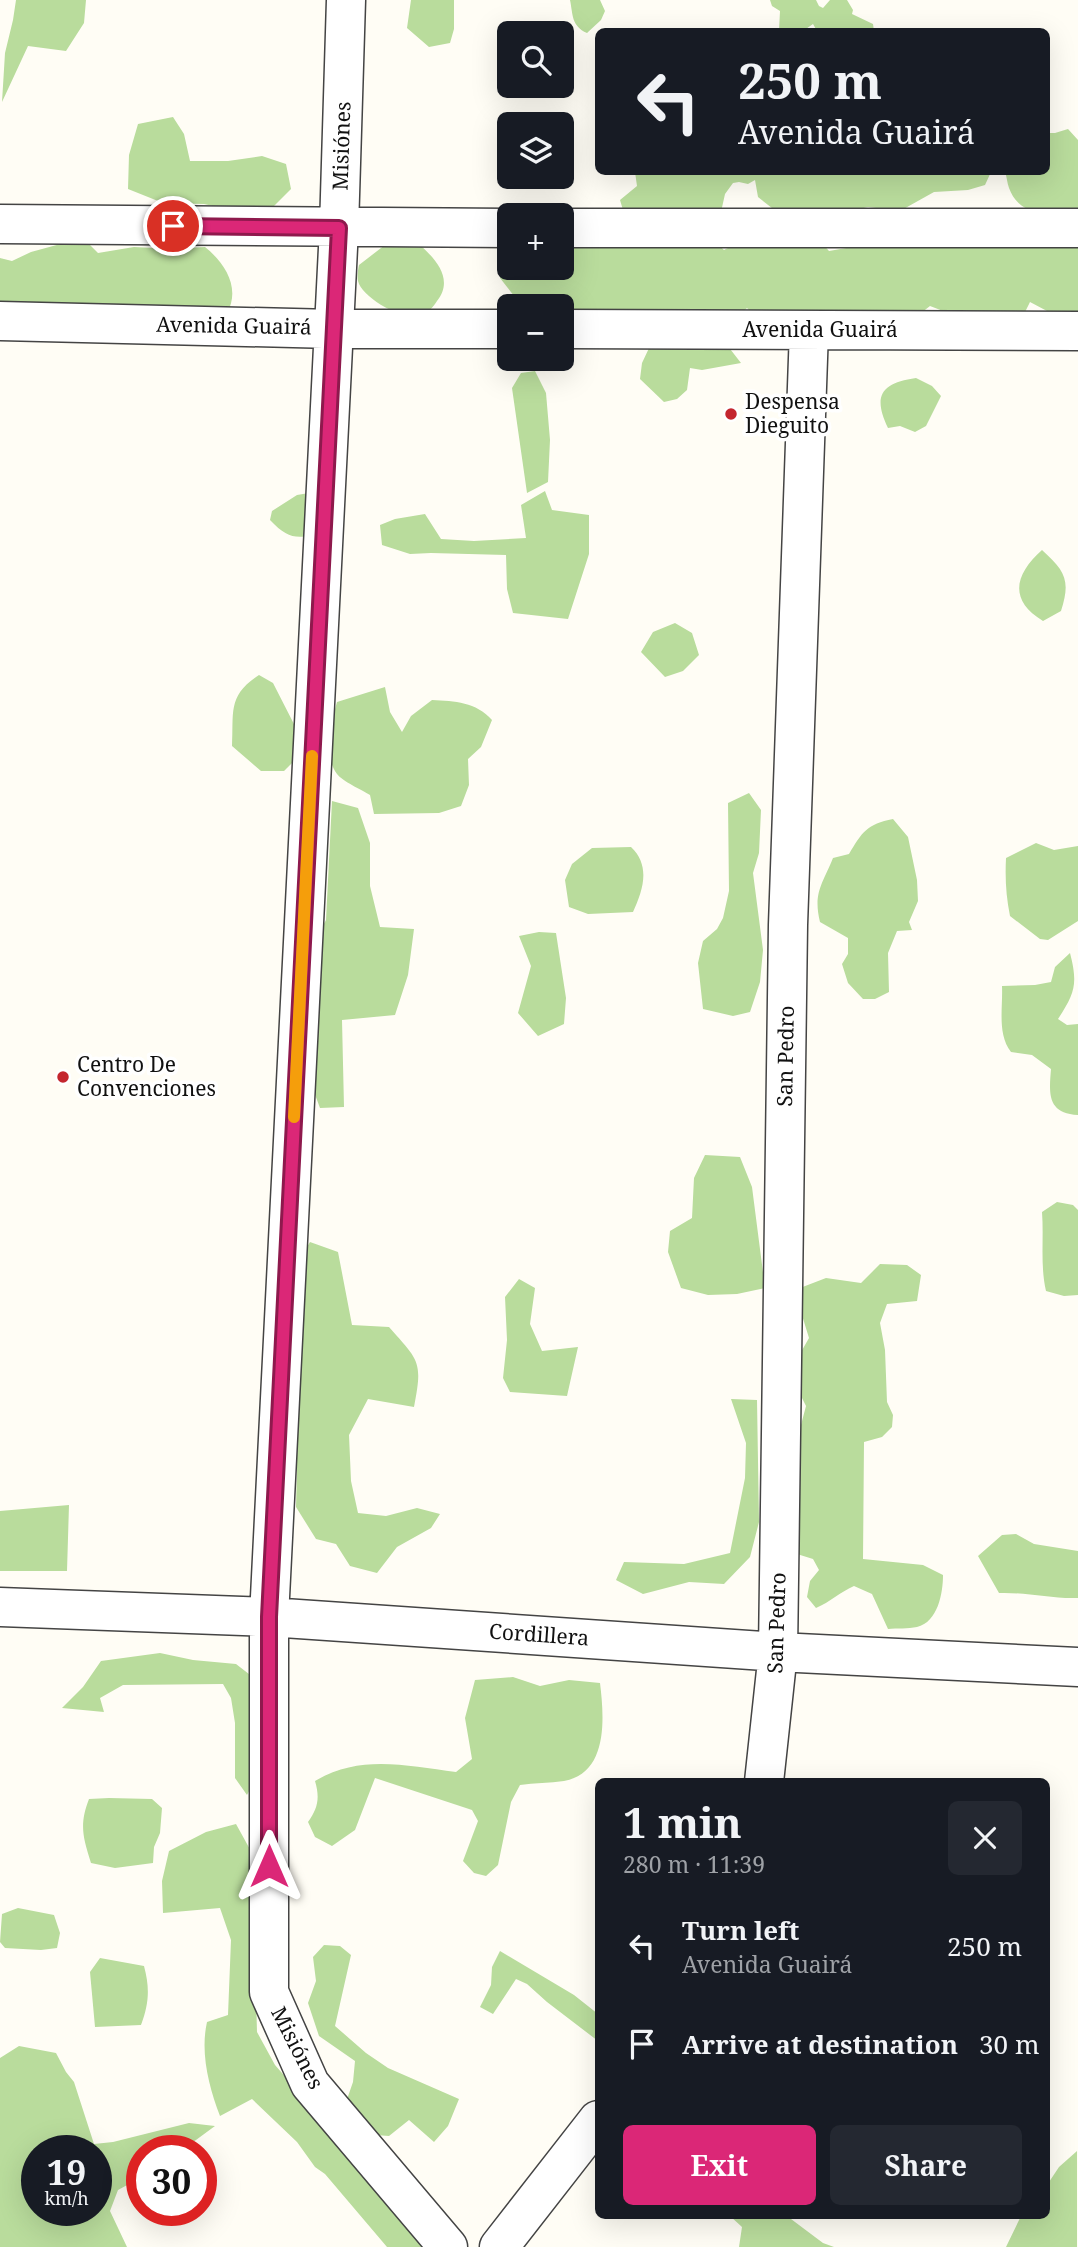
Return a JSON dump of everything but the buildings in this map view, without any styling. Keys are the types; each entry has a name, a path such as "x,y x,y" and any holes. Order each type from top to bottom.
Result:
{"street":[{"name":"Misiónes","path":"346,0 339,228 269,1617 269,1992 310,2084 448,2247"},
{"path":"0,223 497,228"},
{"path":"574,228 1078,228"},
{"name":"Avenida Guairá","path":"0,321 333,329 497,329"},
{"name":"Avenida Guairá","path":"574,329 1078,331"},
{"name":"San Pedro","path":"764,1778 778,1652 788,925 809,330"},
{"name":"Cordillera","path":"0,1607 269,1617 778,1652 1078,1667"},
{"path":"499,2247 595,2124"}],"green space":[{"path":"16,0 86,0 84,23 66,51 28,46 2,102 5,53"},
{"path":"411,0 454,0 454,29 450,43 429,47 407,28"},
{"path":"570,0 600,0 605,11 601,20 587,33 575,23"},
{"path":"770,0 816,0 823,8 830,0 847,0 853,10 852,14 873,24 874,28 815,28 813,24 807,28 779,28 780,11 772,6"},
{"path":"173,117 184,134 190,161 228,161 262,156 286,164 291,189 273,207 235,211 204,204 163,203 128,189 129,155 138,124"},
{"path":"1068,129 1078,140 1078,217 1029,210 1014,198 1009,188 1006,175 1050,175 1050,133"},
{"path":"635,175 990,175 985,185 968,190 934,192 900,211 868,207 855,210 777,212 758,197 755,180 748,184 733,183 725,194 721,212 623,210 620,200 637,186"},
{"path":"710,237 724,250 747,243 769,248 821,242 829,251 852,247 1078,239 1078,316 1047,311 1030,302 1025,312 956,316 930,306 912,320 851,318 833,310 801,325 757,319 747,308 740,315 574,322 574,294 513,294 502,280 574,280 574,241"},
{"path":"394,238 413,239 434,259 443,275 442,292 426,314 421,316 405,315 385,307 367,294 358,281 359,265"},
{"path":"75,240 90,245 98,253 134,247 205,247 219,261 229,277 232,294 227,313 0,332 0,258 12,261 31,252"},
{"path":"696,340 727,345 741,363 702,370 690,368 687,390 677,399 664,402 640,379 642,363 650,346 669,349"},
{"path":"535,371 546,393 550,440 548,482 527,493 512,388 521,373"},
{"path":"916,378 932,386 941,396 926,426 915,432 900,426 888,428 881,407 883,392 895,383"},
{"path":"545,491 552,510 589,515 589,554 568,619 513,613 507,589 506,555 410,554 382,545 380,525 395,519 425,514 441,539 474,541 526,538 521,505"},
{"path":"309,493 323,533 294,536 270,520 272,511 297,495"},
{"path":"1042,550 1061,570 1065,584 1061,611 1043,621 1024,604 1019,587 1026,568"},
{"path":"675,623 692,633 699,655 683,671 665,677 641,652 653,632"},
{"path":"259,675 273,683 297,730 295,760 284,771 261,771 232,746 233,714 237,698"},
{"path":"385,687 390,712 402,732 411,716 432,700 472,706 492,720 481,747 468,759 469,785 461,806 439,813 374,814 370,795 337,774 329,749 337,702"},
{"path":"749,793 761,810 759,853 753,873 763,950 760,982 750,1012 733,1016 703,1009 698,963 703,941 717,929 723,918 729,891 728,803"},
{"path":"332,801 358,808 370,843 370,886 380,927 414,929 408,975 395,1015 342,1020 344,1107 320,1108 307,1073 309,952 326,920"},
{"path":"893,819 908,837 917,880 918,901 909,922 912,930 897,931 888,953 889,992 875,999 863,999 848,983 842,964 848,954 848,938 820,922 818,896 833,858 849,854 871,826"},
{"path":"1036,843 1054,850 1078,846 1078,921 1048,940 1040,939 1010,916 1008,901 1006,858"},
{"path":"631,847 643,870 642,887 633,912 588,914 569,907 565,880 572,864 592,848"},
{"path":"539,932 556,933 566,998 564,1024 538,1036 518,1013 531,966 519,936"},
{"path":"1070,953 1074,973 1073,988 1058,1019 1067,1025 1078,1024 1078,1115 1060,1110 1052,1101 1051,1069 1032,1055 1011,1052 1004,1037 1002,1021 1002,986 1051,982 1055,967"},
{"path":"705,1155 740,1157 752,1187 765,1288 737,1294 708,1295 681,1288 668,1252 670,1231 692,1218 694,1178"},
{"path":"1057,1202 1073,1205 1078,1210 1078,1295 1064,1296 1046,1291 1042,1212"},
{"path":"310,1242 338,1252 352,1325 389,1327 407,1347 418,1370 414,1407 368,1399 349,1435 351,1481 358,1513 386,1516 417,1508 440,1514 431,1528 397,1547 377,1573 350,1566 336,1544 316,1539 296,1507 297,1470 292,1427 295,1267"},
{"path":"880,1264 907,1265 921,1275 917,1301 887,1304 880,1323 885,1350 887,1402 893,1415 892,1427 882,1437 864,1442 863,1559 923,1565 943,1575 942,1590 934,1613 924,1624 910,1628 888,1629 872,1594 854,1586 816,1608 807,1597 810,1581 819,1570 813,1559 797,1554 793,1455 806,1406 798,1390 793,1366 809,1338 801,1312 800,1288 826,1278 861,1283"},
{"path":"519,1279 535,1288 530,1324 542,1351 578,1347 567,1396 510,1392 503,1378 507,1340 505,1297"},
{"path":"731,1399 757,1400 759,1522 750,1557 724,1584 689,1582 643,1594 616,1580 624,1562 684,1564 730,1553 745,1478 746,1443"},
{"path":"69,1505 67,1571 0,1571 0,1511"},
{"path":"1016,1534 1034,1544 1078,1551 1078,1598 999,1593 978,1556 1002,1535"},
{"path":"160,1653 193,1660 236,1664 258,1681 258,1774 247,1795 235,1778 235,1723 231,1698 223,1684 123,1685 100,1698 104,1712 62,1708 83,1687 101,1661"},
{"path":"513,1677 540,1686 569,1680 600,1683 600,1741 589,1767 579,1776 564,1781 520,1785 511,1802 498,1865 486,1876 474,1873 463,1861 478,1821 472,1810 375,1778 355,1830 332,1846 315,1837 308,1822 317,1803 315,1781 349,1767 367,1765 402,1765 456,1772 472,1759 465,1718 475,1680"},
{"path":"89,1799 152,1799 162,1808 153,1863 115,1868 91,1863 83,1831 86,1808"},
{"path":"236,1824 252,1853 257,2032 275,2065 433,2247 387,2247 325,2174 315,2167 297,2142 252,2099 220,2116 207,2070 205,2034 207,2022 228,2015 231,1940 220,1908 163,1913 162,1881 169,1851 206,1832"},
{"path":"18,1908 54,1915 60,1933 57,1948 5,1948 0,1942 2,1914"},
{"path":"324,1945 340,1946 351,1955 335,2026 388,2068 459,2099 448,2126 434,2142 409,2120 389,2136 362,2134 345,2105 353,2082 355,2061 319,2036 308,2003 316,1981 313,1957"},
{"path":"500,1951 574,1995 595,2012 595,2039 527,1984 516,1979 493,2014 480,2007 491,1985 492,1967"},
{"path":"100,1958 144,1966 148,1996 141,2025 95,2027 90,1972"},
{"path":"19,2046 56,2053 74,2082 91,2135 21,2135 21,2226 112,2226 112,2215 127,2247 0,2247 0,2058"},
{"path":"189,2123 215,2126 203,2135 141,2135"},
{"path":"126,2139 126,2186 118,2190 112,2206 112,2142"},
{"path":"1077,2151 1077,2247 1006,2247 1020,2219 1050,2219 1050,2180 1059,2167"},
{"path":"733,2219 791,2219 823,2243 834,2247 739,2247 742,2227"}],"slow traffic":[{"path":"294,1117 312,756"}],"place":[{"name":"Despensa Dieguito","path":"731,414"},
{"name":"Centro De Convenciones","path":"63,1077"}],"route":[{"path":"173,226 339,228 269,1617 269,1866"}]}
